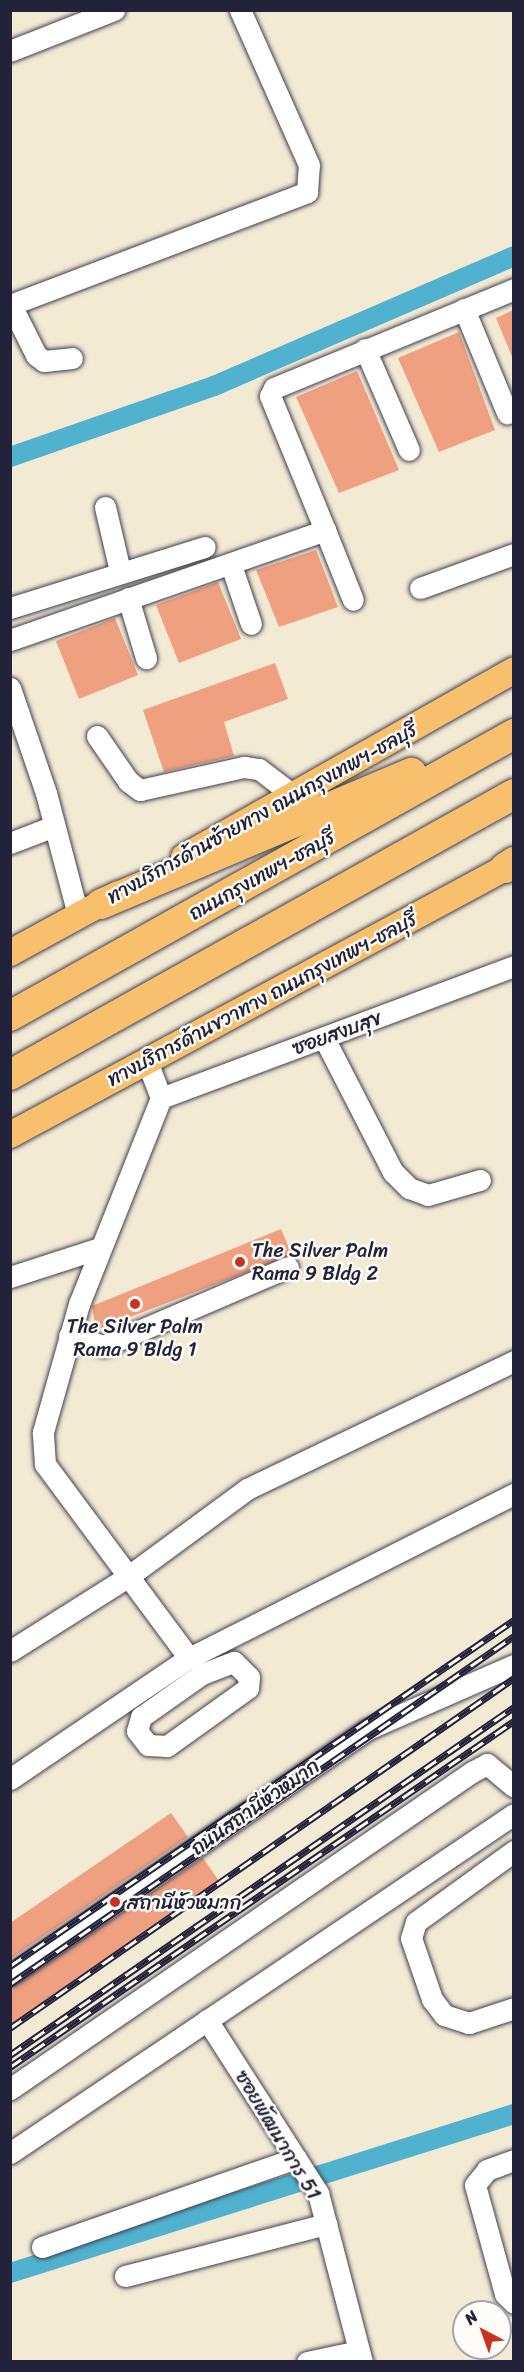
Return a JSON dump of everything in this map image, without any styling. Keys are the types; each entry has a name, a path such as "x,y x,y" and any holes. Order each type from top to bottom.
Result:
{"highway":[{"path":"89,910 513,732"},
{"name":"ถนนกรุงเทพฯ-ชลบุรี","path":"10,1016 513,732"},
{"path":"10,1075 513,794"}],"main road":[{"name":"ทางบริการด้านซ้ายทาง ถนนกรุงเทพฯ-ชลบุรี","path":"10,953 513,670"},
{"name":"ทางบริการด้านขวาทาง ถนนกรุงเทพฯ-ชลบุรี","path":"10,1135 511,864"}],"street":[{"path":"10,51 114,10"},
{"path":"72,358 44,361 36,355 11,305 307,192 309,165 240,10"},
{"path":"353,600 270,396 282,383 513,289"},
{"path":"464,309 507,413"},
{"path":"364,349 409,450"},
{"path":"105,507 120,571"},
{"path":"10,640 128,598 231,566 325,530"},
{"path":"10,608 120,571 205,546"},
{"path":"420,588 513,554"},
{"path":"231,566 251,624"},
{"path":"128,598 146,658"},
{"path":"10,688 54,826 89,910"},
{"path":"97,735 128,781 140,790 244,767 259,769 293,795"},
{"path":"10,843 54,826"},
{"name":"ซอยสงบสุข","path":"161,1098 513,966"},
{"path":"324,1038 393,1172 409,1188 428,1194 480,1180"},
{"path":"147,1062 161,1098 100,1248 69,1336 43,1432 45,1464 126,1578 189,1658"},
{"path":"10,1277 100,1248"},
{"path":"69,1336 104,1346 288,1267"},
{"path":"10,1651 126,1578 247,1489 513,1361"},
{"path":"10,1779 134,1693 189,1658 513,1494"},
{"path":"227,1661 249,1677 248,1689 167,1746 148,1745 137,1731 141,1717 227,1661"},
{"name":"ถนนสถานีหัวหมาก","path":"10,1975 368,1729 513,1665"},
{"path":"134,1693 130,1701 141,1717"},
{"path":"10,2089 472,1772 487,1764 500,1770 513,1787"},
{"path":"10,2153 513,1814"},
{"path":"513,1851 416,1922 411,1938 432,1999 444,2015 470,2023 513,2008"},
{"name":"ซอยพัฒนาการ 51","path":"207,2020 318,2193 360,2356"},
{"path":"513,2160 487,2170 475,2185 505,2295 513,2303"},
{"path":"42,2247 300,2163"},
{"path":"125,2276 326,2224"},
{"path":"307,2361 360,2356"}],"building":[{"path":"513,310 513,359 496,318"},
{"path":"459,332 495,430 439,452 398,358"},
{"path":"357,371 399,470 339,493 296,397"},
{"path":"316,550 338,607 279,627 256,570"},
{"path":"218,582 241,639 179,663 156,605"},
{"path":"115,618 138,675 79,699 56,641"},
{"path":"275,663 288,699 224,722 234,756 164,772 143,710"},
{"path":"281,1229 292,1255 96,1330 92,1306"},
{"path":"171,1813 188,1837 10,1959 10,1923"},
{"path":"203,1858 219,1881 10,2025 10,1988"}],"waterway":[{"path":"10,457 214,386 514,256"},
{"path":"10,2273 514,2114"}],"railway":[{"path":"10,1966 514,1620"},
{"path":"10,1984 514,1636"},
{"path":"10,2028 514,1678"},
{"path":"10,2055 514,1707"},
{"path":"10,2067 514,1721"}],"place":[{"name":"The Silver Palm Rama 9 Bldg 2","path":"240,1262"},
{"name":"The Silver Palm Rama 9 Bldg 1","path":"135,1304"},
{"name":"สถานีหัวหมาก","path":"115,1902"}]}
